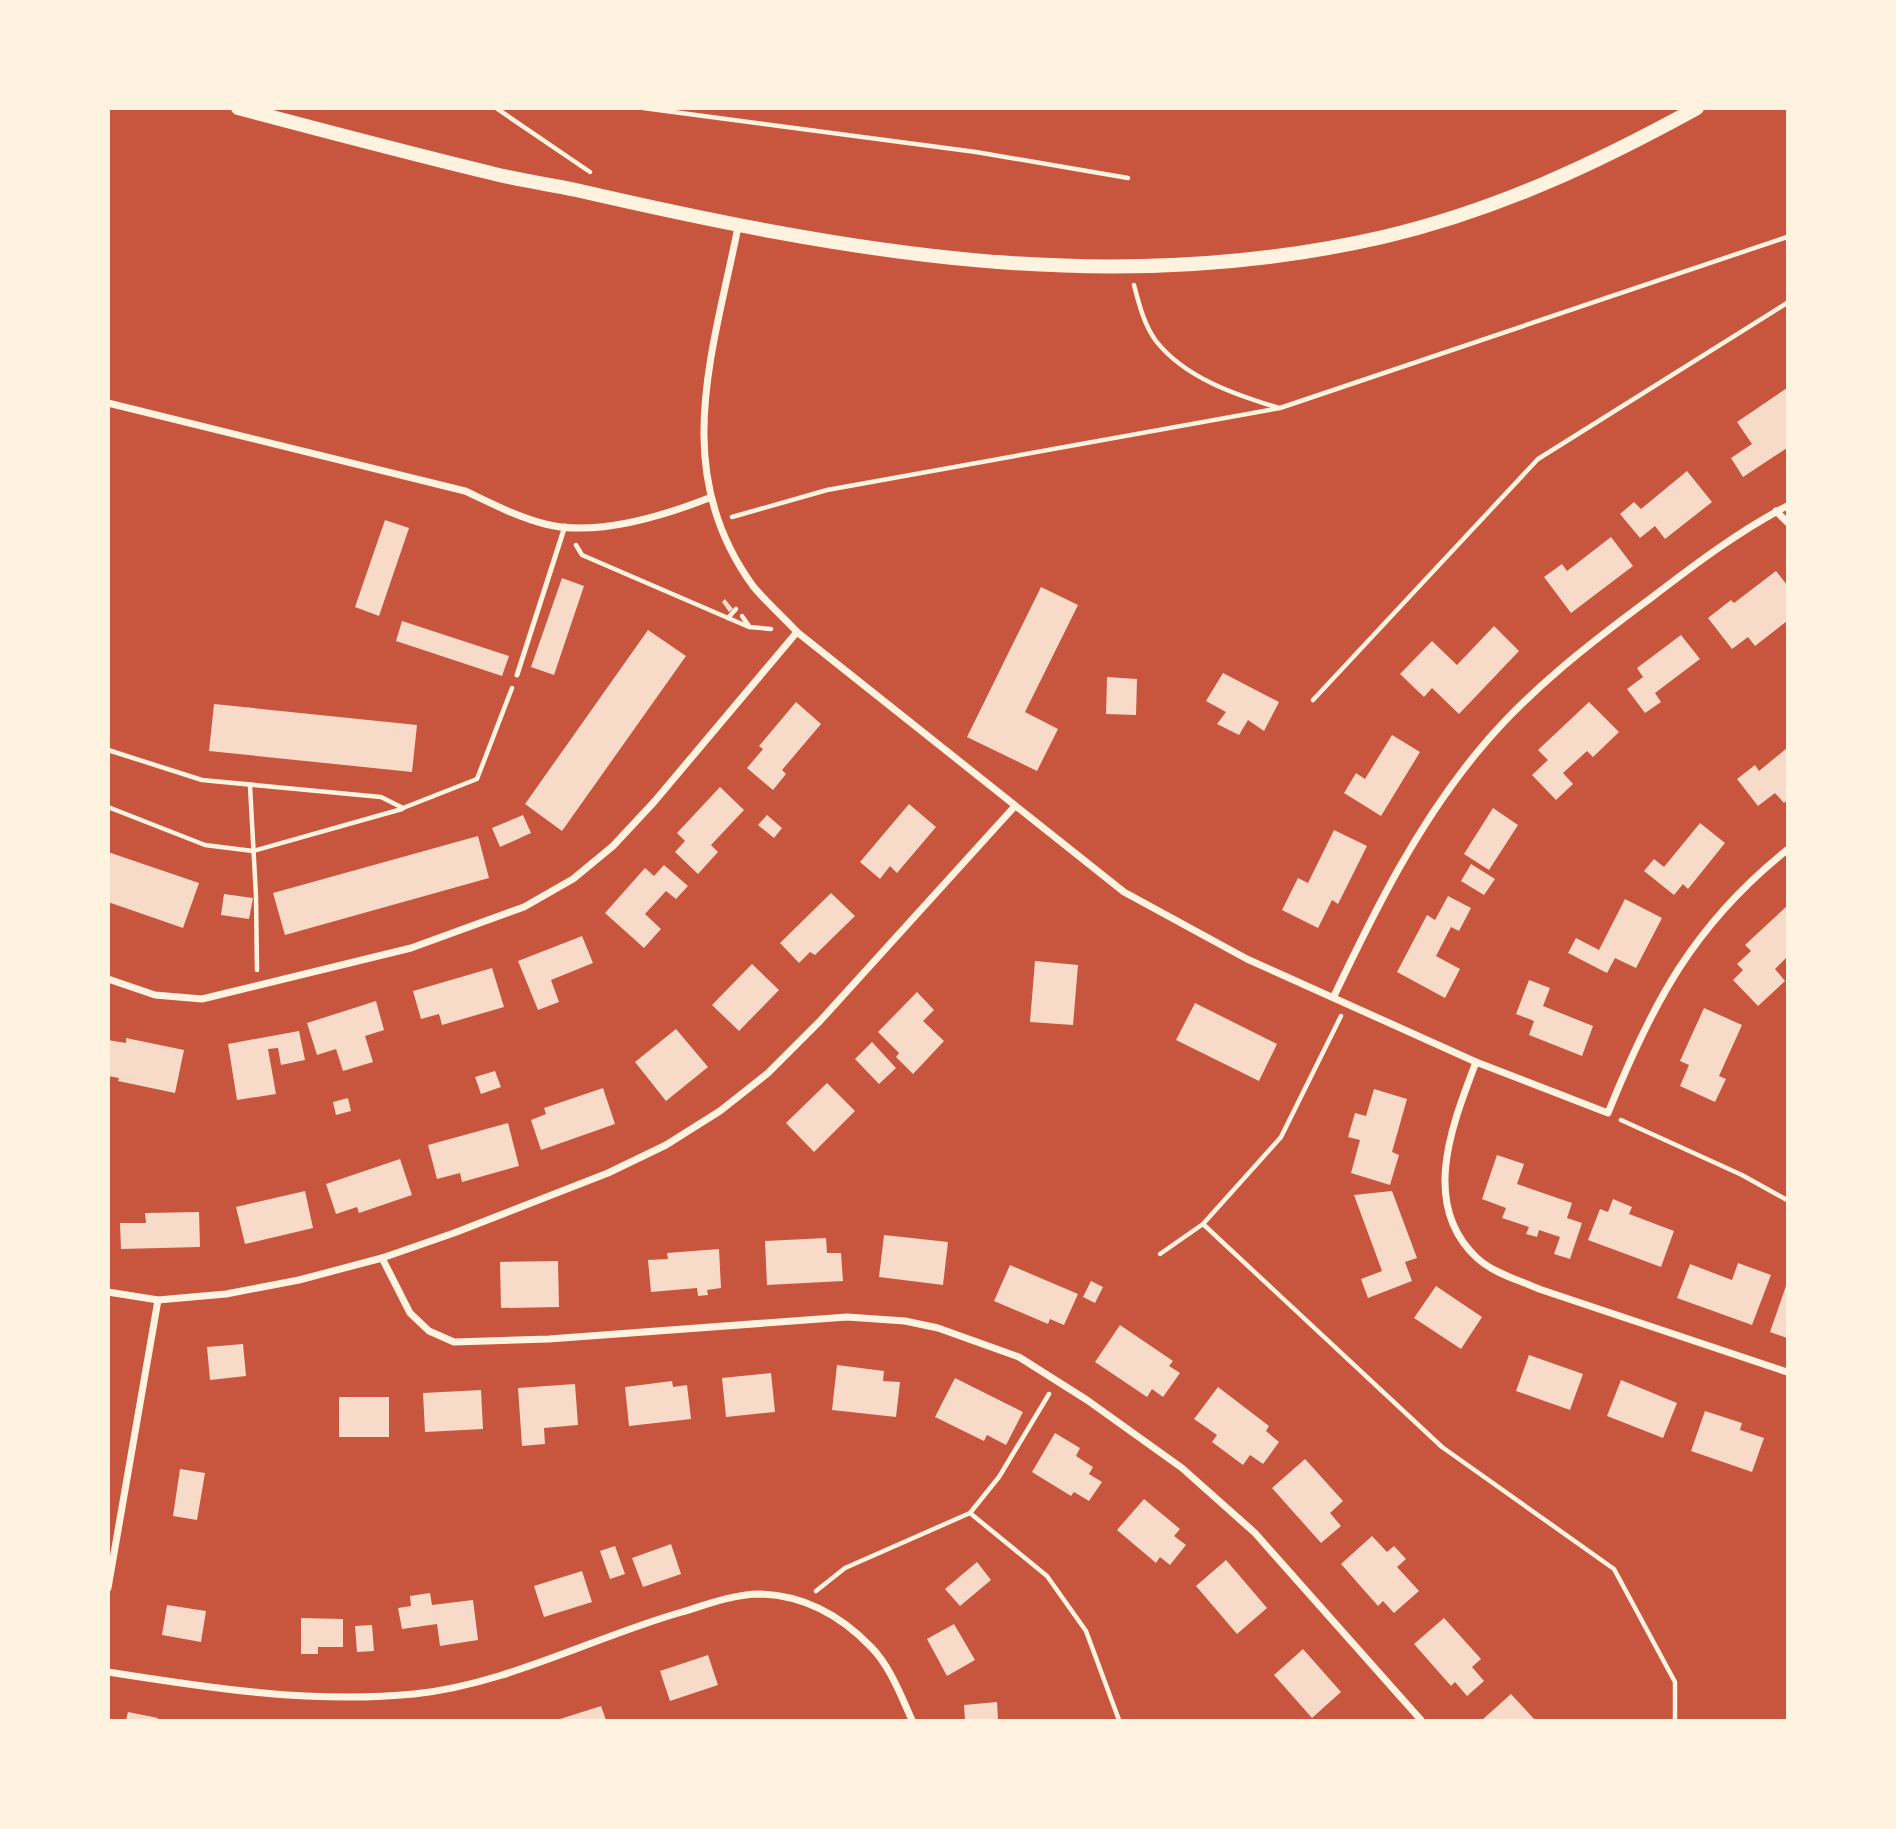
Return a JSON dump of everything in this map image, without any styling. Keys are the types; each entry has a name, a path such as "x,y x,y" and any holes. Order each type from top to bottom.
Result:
{"main road":[{"path":"238,108 491,174 738,227 891,251 996,263 1142,268 1235,262 1386,236 1466,213 1545,184 1625,148 1697,108"}],"street":[{"path":"738,227 704,401 702,452 709,498 729,547 754,587 797,632 1124,892 1247,959 1475,1062 1608,1113 1632,1054 1663,993 1698,939 1734,896 1787,850"},
{"path":"108,403 252,440 388,470 464,491 509,512 547,525 565,526 659,517 709,498"},
{"path":"1334,996 1379,901 1429,819 1480,749 1540,688 1604,633 1701,559 1787,506"},
{"path":"1776,511 1787,522"},
{"path":"108,979 155,995 202,999 411,948 524,907 573,879 613,846 664,792 797,632"},
{"path":"108,1292 158,1300 238,1292 299,1280 382,1258 608,1174 666,1145 720,1111 768,1073 820,1021 1016,806"},
{"path":"1475,1062 1453,1121 1444,1167 1447,1203 1456,1233 1477,1258 1500,1273 1539,1289 1787,1372"},
{"path":"382,1258 410,1313 429,1331 454,1342 549,1339 847,1317 905,1321 965,1335 1019,1357 1182,1468 1255,1533 1421,1720"},
{"path":"108,1588 158,1300"},
{"path":"108,1672 265,1694 342,1697 413,1694 480,1682 631,1627 704,1605 758,1594 804,1600 842,1621 873,1648 912,1720"}],"lane":[{"path":"517,675 565,526"}],"path":[{"path":"496,108 598,177"},
{"path":"643,108 976,152 1128,178"},
{"path":"719,521 827,491 1280,408 1787,237"},
{"path":"1134,285 1142,315 1156,340 1174,359 1204,379 1247,398 1280,408"},
{"path":"1313,700 1538,459 1787,303"},
{"path":"565,526 582,555 749,626 797,632"},
{"path":"728,618 736,608"},
{"path":"741,616 749,626"},
{"path":"108,807 205,845 254,851 403,808 477,779 517,675"},
{"path":"108,750 202,780 382,797 403,808"},
{"path":"250,786 254,851 255,965"},
{"path":"1160,1254 1203,1224 1280,1137 1348,1003"},
{"path":"1608,1113 1742,1175 1787,1200"},
{"path":"1203,1224 1442,1447 1614,1569 1675,1682 1675,1720"},
{"path":"804,1600 845,1568 970,1513 999,1477 1057,1381"},
{"path":"970,1513 1047,1576 1086,1631 1119,1720"}],"building":[{"path":"1787,388 1787,448 1743,477 1731,458 1752,444 1737,422"},
{"path":"1687,471 1712,502 1665,539 1655,526 1640,538 1620,514 1634,502 1641,509"},
{"path":"385,520 409,528 379,616 355,607"},
{"path":"1611,537 1633,566 1571,613 1544,577 1562,564 1567,571"},
{"path":"1776,571 1787,585 1787,621 1755,646 1748,637 1732,649 1708,618 1731,600 1734,603"},
{"path":"562,578 584,586 554,675 531,667"},
{"path":"1041,587 1078,605 1025,712 1058,729 1037,771 967,737"},
{"path":"725,599 733,609 729,612 722,602"},
{"path":"402,621 509,656 502,676 396,641"},
{"path":"1494,626 1519,651 1459,714 1432,688 1424,697 1400,674 1432,641 1457,665"},
{"path":"648,630 686,656 562,831 525,804"},
{"path":"1681,635 1700,659 1655,693 1661,702 1645,713 1627,689 1643,677 1637,668"},
{"path":"1223,673 1279,702 1264,731 1248,720 1239,735 1217,724 1226,712 1206,701"},
{"path":"1107,677 1137,679 1136,715 1106,714"},
{"path":"796,702 821,724 782,770 786,774 773,790 747,768 763,749 759,746"},
{"path":"1589,702 1619,732 1593,757 1587,751 1563,773 1573,784 1556,800 1532,775 1548,760 1538,750"},
{"path":"214,704 417,725 412,772 209,751"},
{"path":"1392,735 1420,752 1381,816 1344,793 1356,773 1365,779"},
{"path":"1787,748 1787,800 1784,803 1775,793 1758,806 1737,779 1755,765 1759,771"},
{"path":"720,787 744,810 711,845 718,852 698,874 675,852 685,841 677,833"},
{"path":"909,804 936,827 897,873 890,866 880,879 860,862"},
{"path":"1493,808 1518,825 1489,870 1464,854"},
{"path":"523,815 531,833 500,847 492,828"},
{"path":"767,815 782,828 774,838 758,825"},
{"path":"1700,823 1725,843 1688,889 1683,884 1674,895 1644,871 1654,859 1664,867"},
{"path":"1334,830 1367,846 1338,904 1332,900 1318,928 1282,910 1298,878 1308,883"},
{"path":"478,836 489,878 285,935 273,893"},
{"path":"108,852 199,883 183,928 108,902"},
{"path":"1471,864 1495,879 1484,895 1461,881"},
{"path":"664,865 688,886 676,899 666,891 645,914 661,929 644,948 605,913 645,868 654,876"},
{"path":"831,893 855,916 815,955 810,952 799,963 780,943"},
{"path":"224,894 253,898 249,919 221,915"},
{"path":"1448,896 1471,908 1459,931 1451,927 1436,956 1460,969 1445,998 1397,972 1427,915 1435,920"},
{"path":"1625,899 1662,918 1636,968 1615,958 1607,973 1568,953 1576,938 1599,950"},
{"path":"1787,906 1787,957 1775,969 1785,981 1758,1006 1733,980 1743,970 1737,964 1751,951 1745,945"},
{"path":"582,936 593,963 551,980 559,1002 538,1010 518,961"},
{"path":"1035,961 1078,965 1073,1025 1030,1022"},
{"path":"752,964 779,990 739,1031 712,1005"},
{"path":"492,968 504,1007 442,1025 439,1014 421,1019 413,991"},
{"path":"1529,980 1550,988 1543,1006 1593,1026 1582,1056 1529,1035 1534,1021 1516,1014"},
{"path":"917,992 934,1010 923,1021 944,1041 913,1074 896,1057 899,1053 878,1032"},
{"path":"376,1001 384,1030 365,1036 373,1062 343,1071 336,1049 317,1055 307,1023"},
{"path":"1195,1003 1277,1044 1259,1081 1176,1040"},
{"path":"1704,1008 1742,1025 1719,1076 1726,1079 1715,1102 1680,1086 1689,1065 1680,1061"},
{"path":"676,1029 708,1067 666,1101 635,1062"},
{"path":"299,1031 305,1060 281,1065 278,1048 268,1049 276,1094 237,1100 228,1044"},
{"path":"126,1038 184,1050 175,1093 118,1081 119,1078 108,1076 108,1040 126,1043"},
{"path":"872,1042 896,1068 879,1084 855,1059"},
{"path":"495,1071 501,1087 481,1094 475,1077"},
{"path":"827,1083 855,1111 814,1152 786,1123"},
{"path":"603,1088 615,1124 541,1150 531,1120 546,1114 544,1108"},
{"path":"1374,1089 1407,1099 1392,1152 1399,1155 1390,1185 1351,1173 1360,1140 1348,1137 1355,1113 1366,1116"},
{"path":"348,1098 351,1111 336,1115 333,1102"},
{"path":"508,1123 519,1166 462,1182 460,1173 437,1179 428,1145"},
{"path":"1497,1155 1524,1164 1517,1184 1572,1203 1567,1218 1582,1223 1570,1259 1554,1254 1560,1237 1539,1230 1537,1237 1526,1234 1529,1227 1502,1218 1506,1208 1482,1199"},
{"path":"400,1159 412,1195 359,1213 357,1207 336,1214 326,1184"},
{"path":"305,1191 313,1228 245,1244 236,1207"},
{"path":"1392,1191 1417,1258 1405,1262 1412,1281 1368,1298 1361,1279 1382,1271 1354,1195"},
{"path":"1613,1199 1632,1207 1629,1214 1674,1231 1661,1267 1588,1240 1600,1209 1608,1212"},
{"path":"199,1212 200,1247 121,1249 120,1223 146,1223 145,1213"},
{"path":"884,1235 948,1242 943,1285 879,1277"},
{"path":"826,1238 827,1253 841,1253 843,1281 767,1285 765,1241"},
{"path":"719,1249 721,1288 707,1290 708,1295 698,1296 697,1288 651,1292 648,1260 668,1259 667,1253"},
{"path":"558,1261 559,1307 501,1308 500,1262"},
{"path":"1738,1263 1771,1275 1752,1325 1677,1298 1690,1264 1732,1280"},
{"path":"1010,1265 1078,1294 1064,1325 1050,1319 1048,1324 994,1301"},
{"path":"1091,1281 1103,1287 1095,1303 1083,1297"},
{"path":"1787,1283 1787,1338 1770,1332"},
{"path":"1436,1286 1482,1317 1461,1349 1414,1318"},
{"path":"1120,1325 1173,1361 1169,1366 1180,1373 1163,1397 1152,1389 1147,1397 1095,1362"},
{"path":"243,1344 246,1376 210,1380 207,1347"},
{"path":"1529,1355 1583,1374 1570,1410 1516,1391"},
{"path":"837,1365 884,1371 883,1381 900,1382 896,1417 832,1410"},
{"path":"771,1373 775,1412 726,1417 722,1378"},
{"path":"955,1378 1023,1412 1006,1445 987,1435 984,1441 935,1417"},
{"path":"1621,1380 1677,1403 1663,1438 1607,1416"},
{"path":"672,1381 673,1387 687,1385 691,1419 629,1426 625,1387"},
{"path":"575,1384 578,1425 544,1428 545,1444 522,1446 518,1388"},
{"path":"1218,1387 1269,1426 1266,1431 1279,1442 1263,1464 1250,1455 1243,1465 1212,1442 1217,1435 1194,1419"},
{"path":"481,1390 483,1429 425,1432 423,1393"},
{"path":"339,1397 389,1397 389,1437 339,1437"},
{"path":"1705,1411 1742,1423 1740,1430 1764,1438 1752,1472 1691,1451"},
{"path":"1055,1433 1080,1448 1076,1456 1093,1467 1089,1474 1102,1482 1089,1501 1074,1492 1071,1496 1032,1472"},
{"path":"1305,1459 1343,1501 1330,1513 1341,1526 1321,1543 1272,1488"},
{"path":"180,1469 205,1473 197,1520 173,1516"},
{"path":"1144,1499 1180,1529 1174,1536 1186,1545 1170,1565 1160,1557 1156,1563 1117,1530"},
{"path":"1372,1536 1387,1552 1394,1546 1406,1559 1397,1567 1419,1591 1394,1613 1383,1601 1378,1606 1341,1564"},
{"path":"671,1544 681,1574 643,1587 632,1558"},
{"path":"615,1546 625,1574 610,1579 600,1551"},
{"path":"1226,1560 1267,1608 1237,1634 1196,1586"},
{"path":"977,1562 991,1580 960,1606 945,1589"},
{"path":"582,1571 592,1602 544,1617 534,1586"},
{"path":"430,1593 432,1605 473,1600 478,1640 440,1646 437,1624 402,1629 398,1608 411,1606 410,1596"},
{"path":"167,1605 206,1611 201,1642 162,1635"},
{"path":"301,1618 343,1619 343,1647 318,1647 318,1654 301,1654"},
{"path":"1444,1618 1481,1659 1472,1667 1484,1681 1467,1696 1455,1682 1451,1686 1414,1644"},
{"path":"954,1624 975,1660 947,1676 927,1639"},
{"path":"372,1625 374,1651 357,1652 355,1626"},
{"path":"1303,1649 1341,1692 1312,1718 1274,1675"},
{"path":"708,1655 718,1685 670,1701 660,1671"},
{"path":"1511,1694 1535,1720 1482,1720"},
{"path":"997,1702 998,1720 965,1720 964,1705"},
{"path":"601,1706 606,1720 557,1720"},
{"path":"128,1712 158,1718 126,1720"}]}
